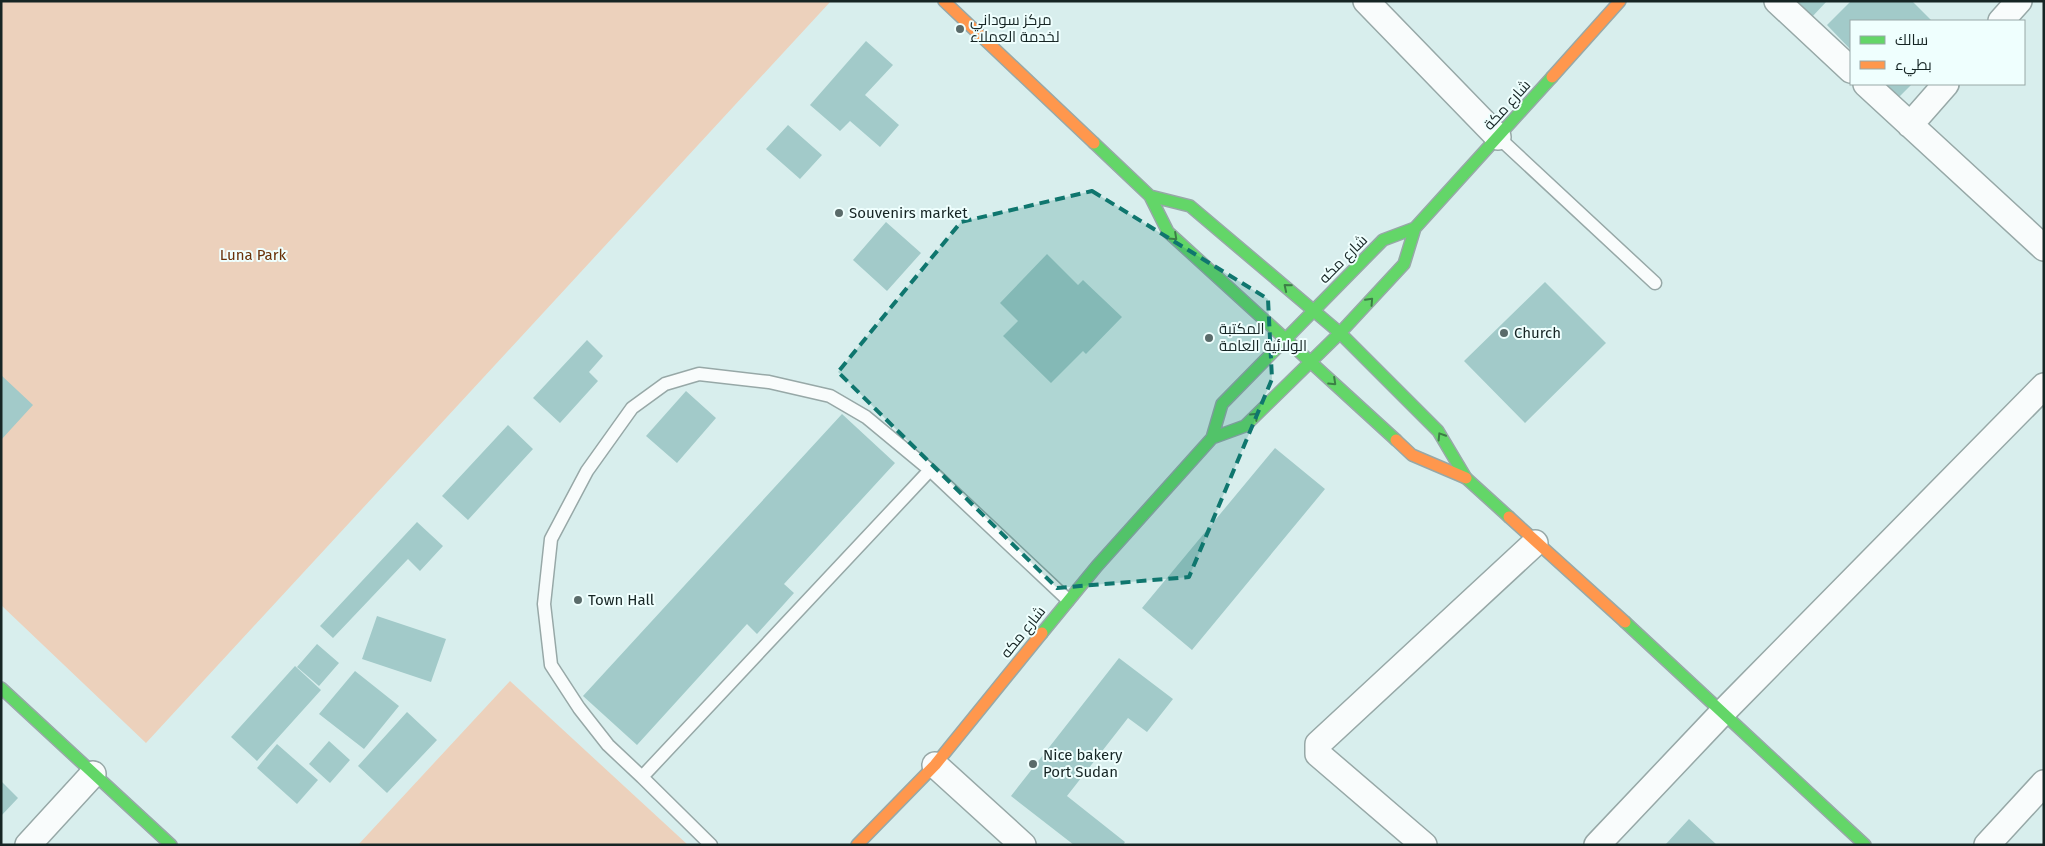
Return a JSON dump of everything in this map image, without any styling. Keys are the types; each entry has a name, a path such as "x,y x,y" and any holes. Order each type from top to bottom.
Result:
{"main road":[{"path":"944,1 1150,196 1168,232 1412,455 1466,478"},
{"name":"شارع مكة","path":"1415,228 1620,1"},
{"path":"1150,196 1190,206 1314,309 1438,431 1466,478 1535,543 1723,712 1864,845"},
{"name":"شارع مكه","path":"857,845 935,765 1068,600 1212,438 1222,404 1383,240 1415,228"},
{"name":"شارع مكه","path":"1212,438 1245,426 1312,362 1404,264 1415,228"},
{"path":"1,688 171,845"}],"street":[{"path":"1366,1 1498,137"},
{"path":"1777,1 1850,69"},
{"path":"2002,20 2019,1"},
{"path":"1867,85 2044,248"},
{"path":"1910,125 1945,85"},
{"path":"1597,845 1723,712 2044,386"},
{"path":"1424,845 1318,754 1318,744 1535,543"},
{"path":"935,765 1023,845"},
{"path":"28,845 93,774"},
{"path":"1987,845 2044,783"}],"lane":[{"path":"1498,137 1655,283"},
{"path":"711,845 608,745 579,708 551,665 544,604 551,539 587,471 632,408 665,384 699,374 769,382 830,396 866,417 930,470 1068,600"},
{"path":"642,777 930,470"}],"highlighted area":[{"path":"1092,191 1268,299 1272,379 1189,577 1057,588 838,372 961,222"}],"green space":[{"name":"Luna Park","path":"1,1 831,1 146,743 1,605"},
{"path":"510,681 688,845 358,845"}],"building":[{"path":"1794,1 1827,1 1811,18"},
{"path":"1851,1 1912,1 1931,20 1850,20 1850,49 1827,25"},
{"path":"866,41 893,65 865,95 899,125 880,147 850,121 840,131 810,105"},
{"path":"1886,85 1911,85 1898,98"},
{"path":"788,125 822,155 800,179 766,149"},
{"path":"886,222 921,253 887,291 853,260"},
{"path":"1047,254 1078,285 1083,280 1122,317 1086,354 1083,351 1051,383 1003,336 1018,321 1000,303"},
{"path":"1545,282 1606,343 1525,423 1464,361"},
{"path":"587,340 603,356 589,372 598,381 560,423 533,398"},
{"path":"1,375 33,405 1,440"},
{"path":"686,391 716,418 677,463 646,436"},
{"path":"842,414 895,463 784,584 794,593 757,634 747,624 637,745 583,696"},
{"path":"508,425 533,449 468,520 442,496"},
{"path":"1275,448 1325,489 1192,650 1142,608"},
{"path":"417,522 443,546 420,571 408,559 333,638 320,626"},
{"path":"377,616 446,639 431,682 362,659"},
{"path":"317,644 339,663 319,686 297,667"},
{"path":"1119,658 1173,699 1147,732 1128,718 1067,796 1125,842 1123,845 1074,845 1011,796"},
{"path":"295,666 321,690 257,761 231,737"},
{"path":"355,671 399,706 364,749 319,714"},
{"path":"407,712 437,740 387,793 358,766"},
{"path":"329,741 350,760 330,783 309,764"},
{"path":"277,744 318,780 297,804 257,768"},
{"path":"1,781 18,798 1,816"},
{"path":"1689,819 1717,845 1665,845"}],"traffic: fast":[{"path":"1212,438 1245,426 1340,333 1404,264 1415,228 1552,77"},
{"path":"1094,143 1150,196 1168,232 1396,440"},
{"path":"1150,196 1190,206 1340,333 1438,431 1466,478 1509,517"},
{"path":"1042,633 1097,566 1212,438 1222,404 1383,240 1415,228"},
{"path":"1625,622 1865,845"},
{"path":"1,688 171,845"}],"traffic: slow":[{"path":"944,1 1094,143"},
{"path":"1552,77 1620,1"},
{"path":"1396,440 1412,455 1466,478"},
{"path":"1509,517 1625,622"},
{"path":"857,845 935,765 1042,633"}],"place":[{"name":"مركز سوداني لخدمة العملاء","path":"960,29"},
{"name":"Souvenirs market","path":"839,213"},
{"name":"Church","path":"1504,333"},
{"name":"المكتبة الولائية العامة","path":"1209,338"},
{"name":"Town Hall","path":"578,600"},
{"name":"Nice bakery Port Sudan","path":"1033,764"}]}
